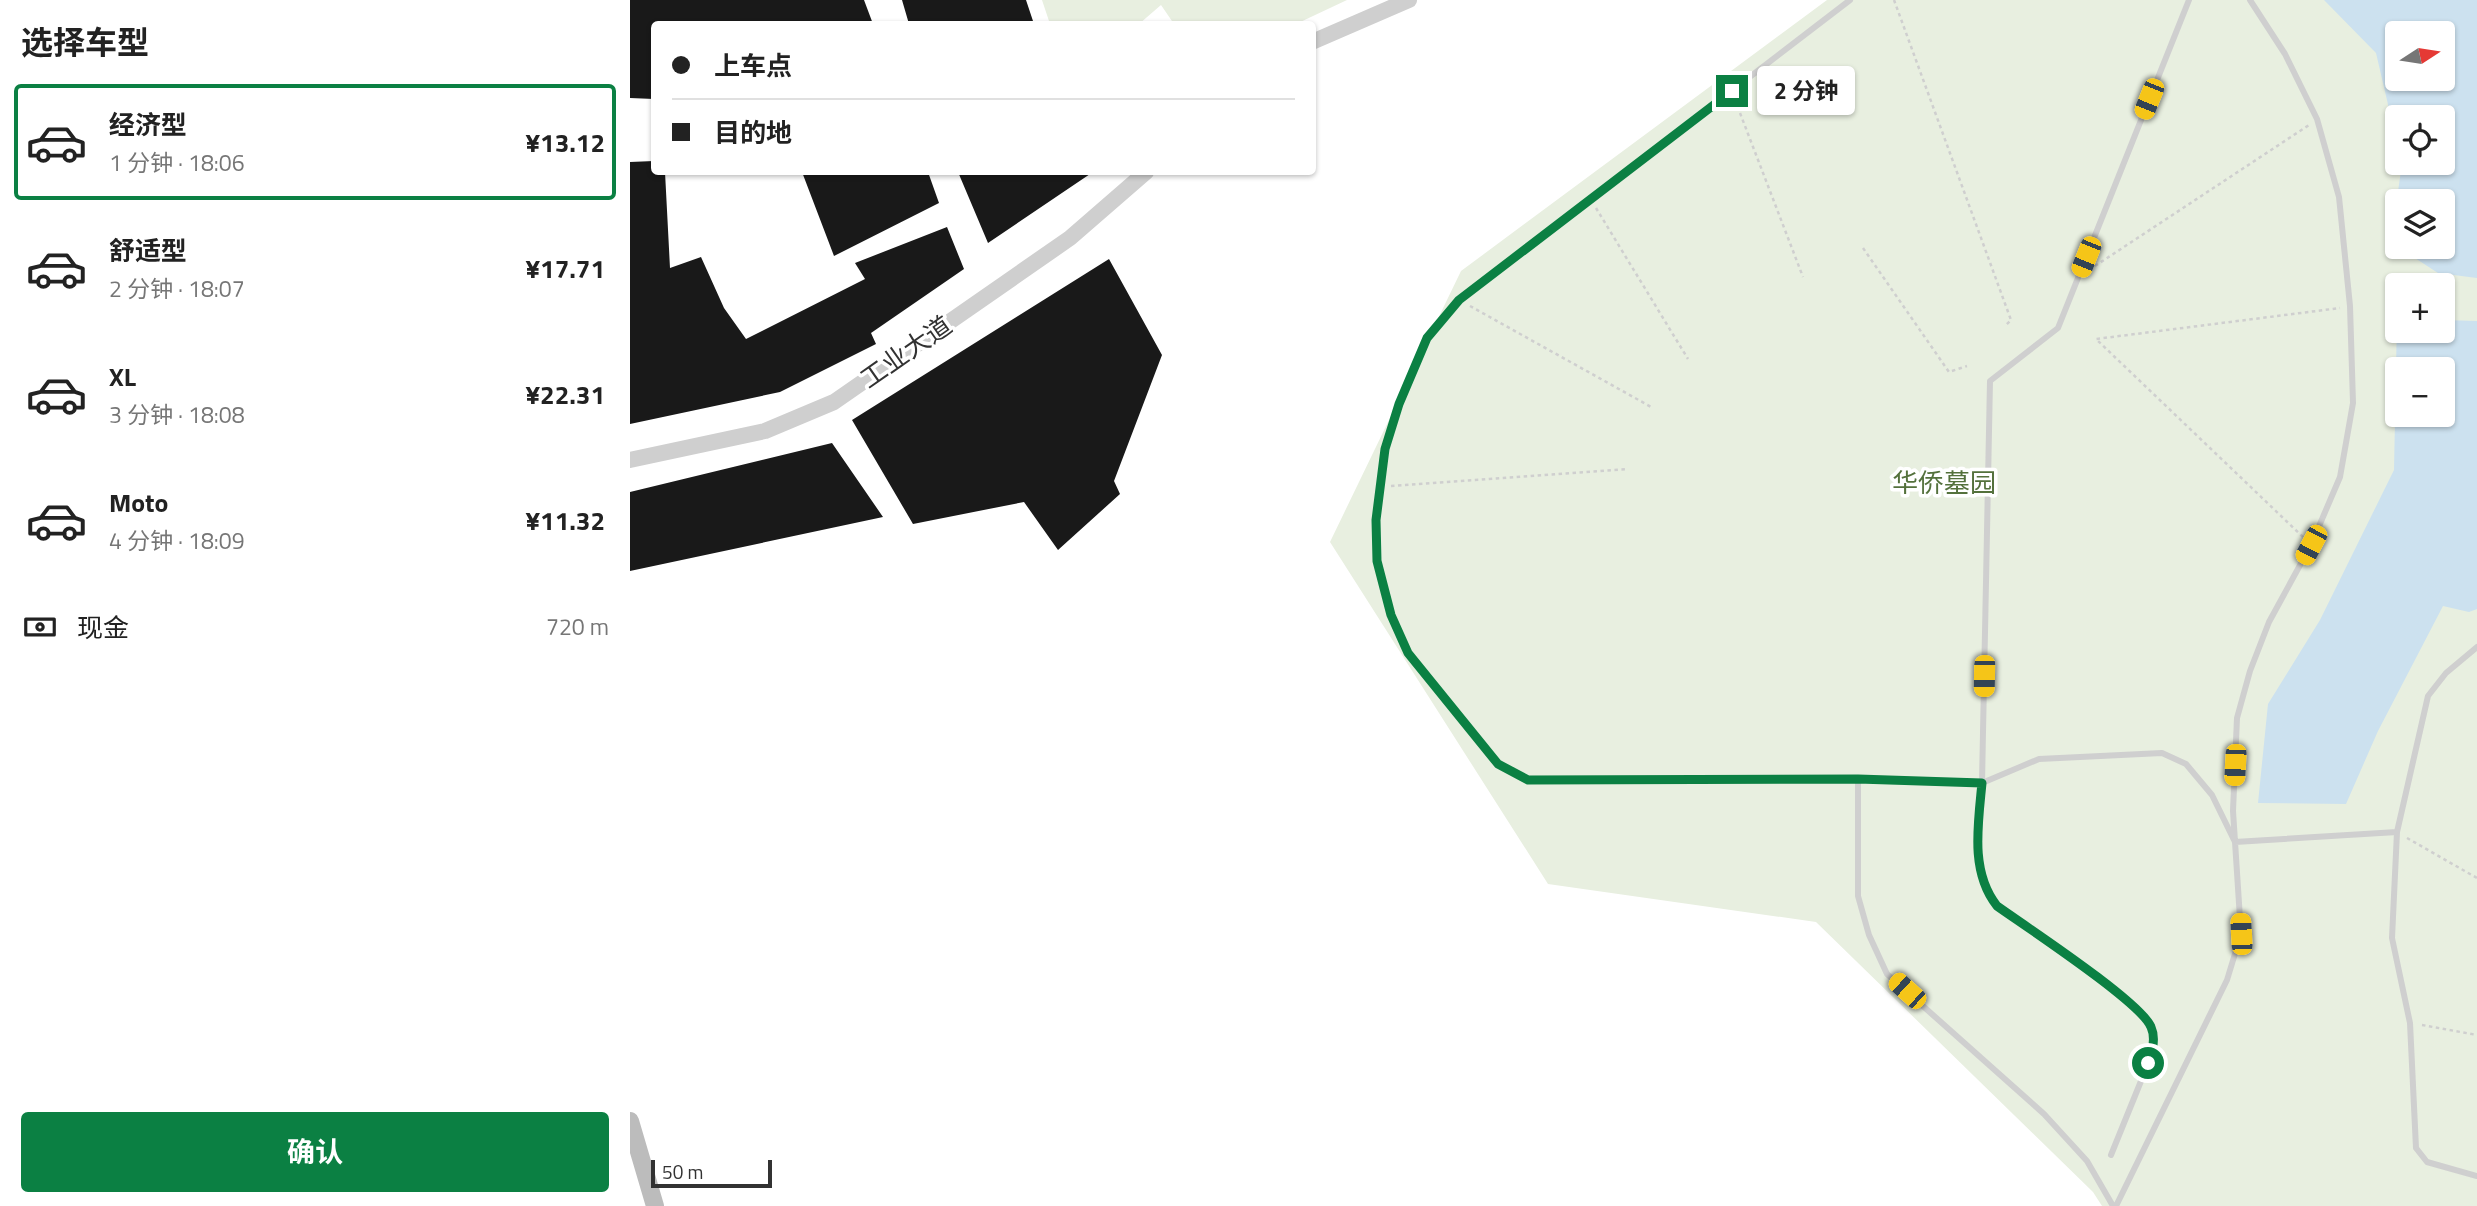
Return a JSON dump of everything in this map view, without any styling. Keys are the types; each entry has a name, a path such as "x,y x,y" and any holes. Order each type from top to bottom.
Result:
{"main road":[{"path":"630,1121 655,1206"}],"street":[{"path":"1316,40 1409,0"},
{"name":"工业大道","path":"630,460 765,431 834,402 1070,239 1143,175"}],"lane":[{"path":"1850,0 1459,300 1427,338 1385,449 1376,520 1377,561 1391,615 1408,653 1498,764 1528,780 1858,779 1982,783 2039,758 2162,753 2186,764 2203,785 2235,842"},
{"path":"2111,1155 2154,1049 2151,1026 2130,1002 1997,906 1985,890 1977,844 1982,783 1990,381 2057,328 2189,0"},
{"path":"2115,1206 2227,980 2241,934 2233,811 2237,718 2250,671 2269,622 2311,545 2340,477 2353,403 2350,306 2339,197 2317,119 2285,54 2250,0"},
{"path":"2477,647 2446,673 2428,696 2398,832 2392,938 2410,1023 2416,1148 2427,1162 2477,1175"},
{"path":"1858,779 1858,896 1869,935 1887,974 2043,1114 2087,1161 2115,1206"},
{"path":"2235,842 2398,832"}],"path":[{"path":"1894,0 2011,320 2005,326"},
{"path":"1732,91 1803,277"},
{"path":"2078,278 2317,119"},
{"path":"1590,199 1688,359"},
{"path":"1863,248 1949,372 1966,366"},
{"path":"1459,300 1653,408"},
{"path":"2311,545 2096,339 2350,306"},
{"path":"1380,487 1628,469"},
{"path":"2398,832 2477,878"},
{"path":"2410,1023 2477,1035"}],"green space":[{"path":"1042,0 1347,0 1302,21 1172,21 1161,5 1142,21 1049,21"},
{"name":"华侨墓园","path":"1827,0 2477,0 2477,1206 2102,1206 2093,1192 1816,922 1548,884 1330,542 1461,271"}],"water":[{"path":"2324,0 2477,0 2477,278 2455,275 2455,273 2438,273 2416,259 2455,259 2455,189 2398,189 2400,175 2455,175 2455,105 2388,105 2376,53"},
{"path":"2455,320 2477,321 2477,609 2469,612 2443,606 2378,731 2346,804 2258,803 2268,704 2320,620 2394,470 2395,427 2455,427 2455,357 2396,357 2397,343 2455,343"}],"building":[{"path":"630,0 864,0 872,21 651,21 651,99 630,98"},
{"path":"902,0 1026,0 1033,21 908,21"},
{"path":"651,161 651,175 665,175 670,268 701,257 724,308 746,339 865,279 855,263 947,227 964,269 871,333 876,344 780,392 630,424 630,162"},
{"path":"803,175 929,175 939,203 834,256"},
{"path":"959,175 1089,175 988,243"},
{"path":"1109,259 1162,355 1114,481 1120,494 1058,550 1024,502 913,524 852,420"},
{"path":"832,443 883,517 630,571 630,492"}],"route":[{"path":"1732,91 1459,300 1427,338 1399,404 1385,449 1376,520 1377,561 1391,615 1408,653 1498,764 1528,780 1858,779 1982,783 1977,844 1985,890 1997,906 2130,1002 2151,1026 2154,1049 2148,1063"}]}
